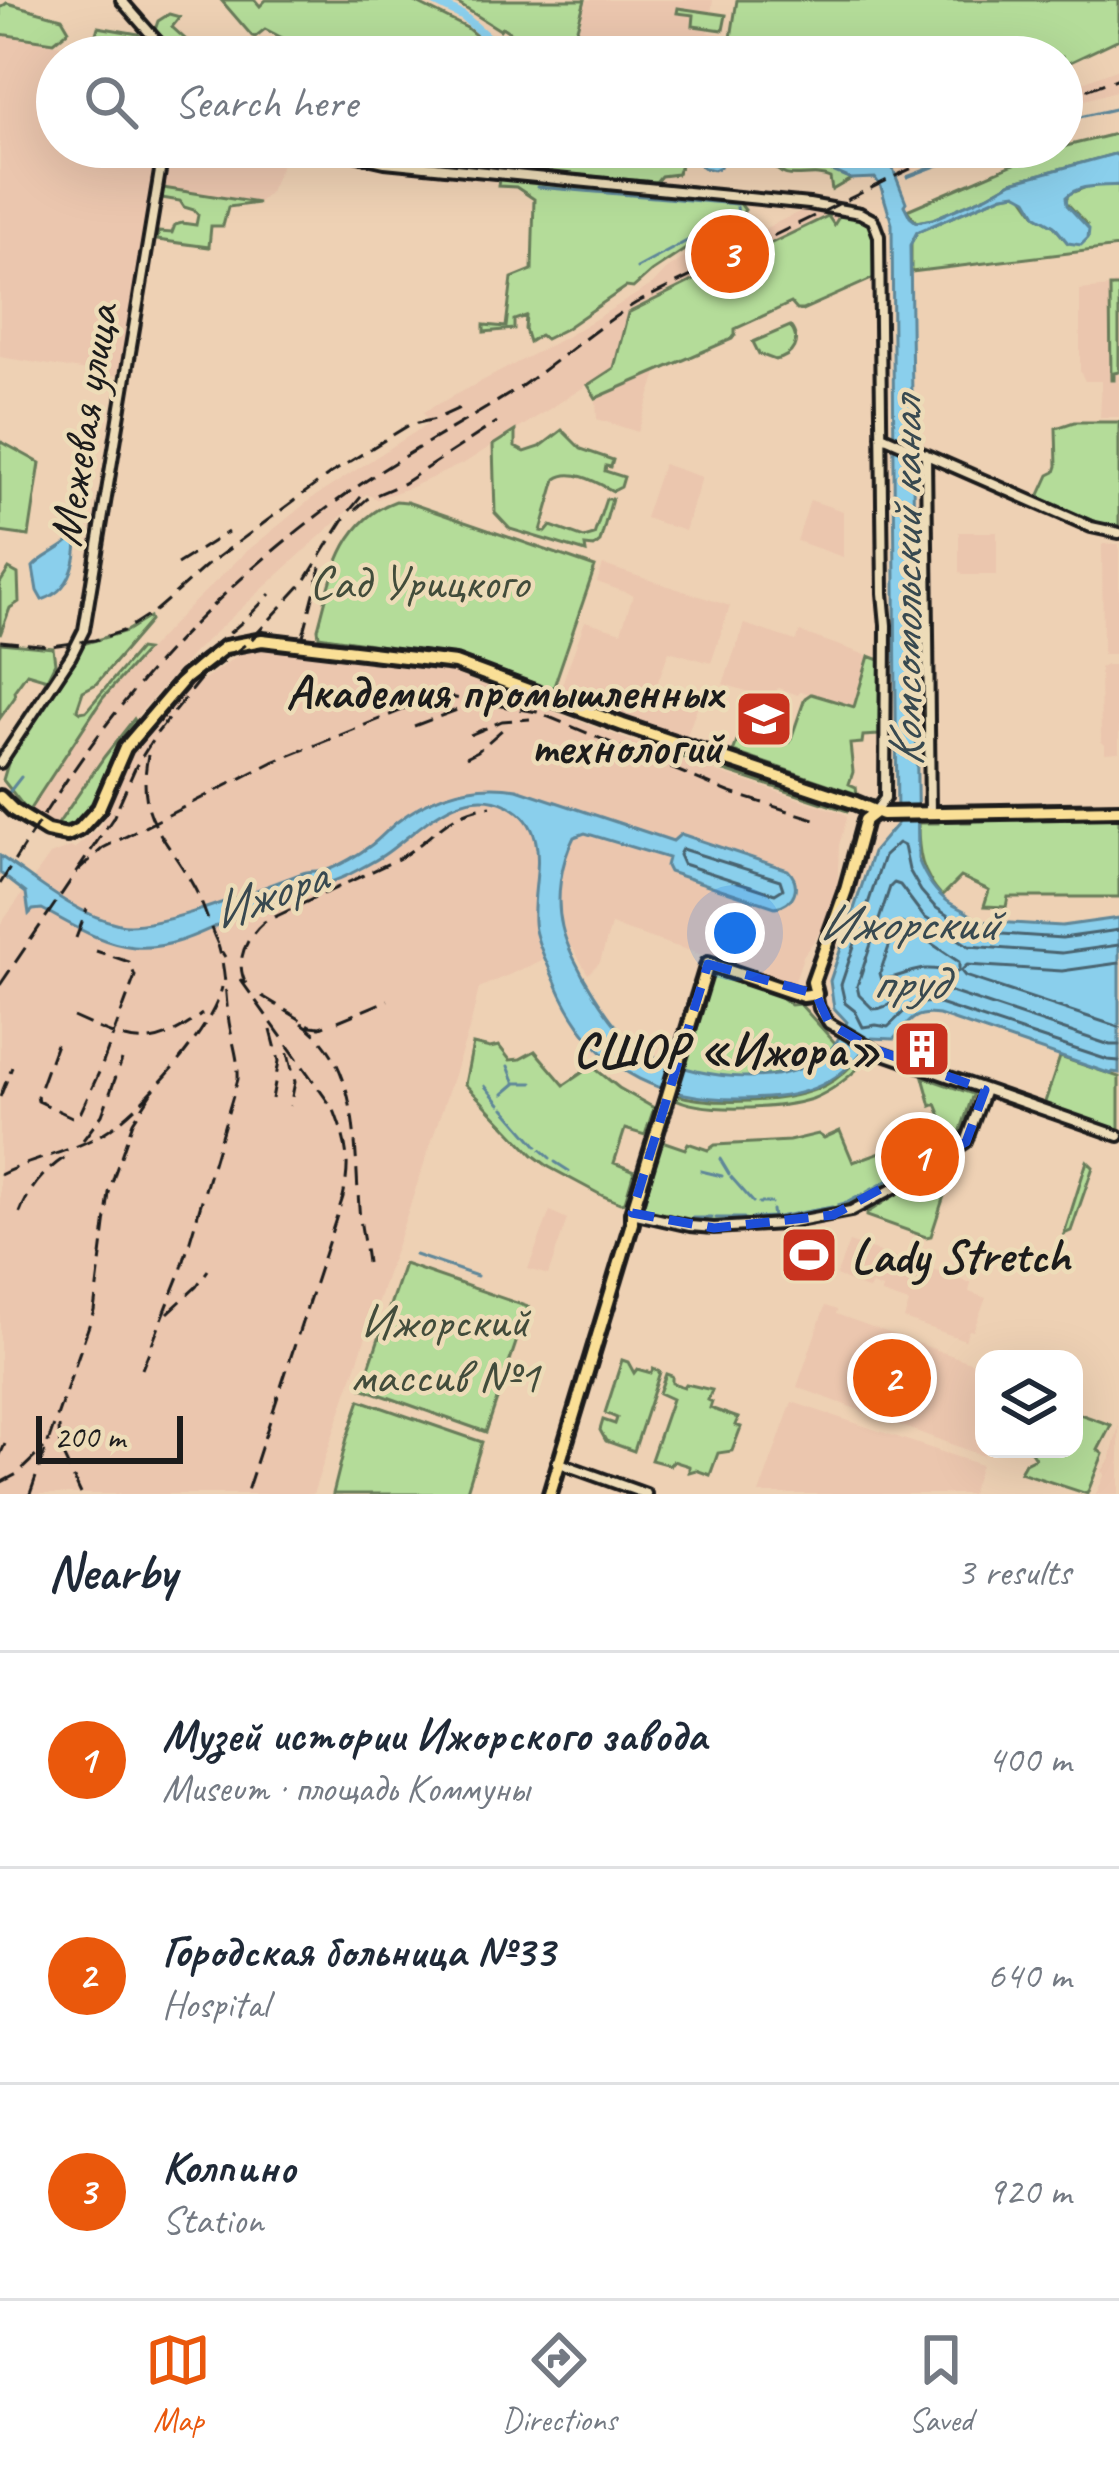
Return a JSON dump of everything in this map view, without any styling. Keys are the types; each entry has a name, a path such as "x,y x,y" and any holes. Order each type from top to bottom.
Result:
{"main road":[{"path":"0,797 46,831 67,835 80,829 100,808 125,748 192,672 225,647 262,640 455,663 874,812 1119,810"},
{"path":"547,1494 708,964 803,996 815,994 874,812"}],"street":[{"path":"121,0 153,36"},
{"name":"Межевая улица","path":"0,763 84,630 161,168"},
{"path":"448,168 754,197 868,215 879,232 885,437 885,773 884,801 874,812"},
{"path":"885,437 1091,527 1119,533"},
{"path":"921,453 925,815"},
{"path":"815,994 822,1014 838,1030 871,1048 1119,1136"},
{"path":"632,1213 714,1228 782,1224 851,1211 966,1142 985,1090"},
{"path":"557,1462 646,1494"}],"highlighted area":[{"path":"708,964 816,994 829,1023 871,1048 985,1090 966,1142 833,1215 714,1228 632,1213"}],"shaded area":[{"path":"585,0 713,0 708,32 722,34 722,36 575,36"},
{"path":"0,35 36,41 36,168 154,168 119,376 0,357"},
{"path":"1119,68 1119,90 1083,101 1083,82"},
{"path":"167,168 280,168 270,192 258,203 163,188"},
{"path":"817,208 842,212 834,226 827,216 628,313 614,368 466,462 377,499 366,494 195,651 125,729 56,827 28,812 103,698 187,609 311,499 429,423 423,412 566,337 653,284 703,241 732,229 726,235 729,240"},
{"path":"1113,284 1119,284 1119,417 1100,417 1102,381 1085,381 1080,371 1080,290 1110,287 1113,380"},
{"path":"657,373 638,432 597,419 596,398"},
{"path":"663,464 702,477 685,531 645,518"},
{"path":"810,500 843,511 843,557 797,541"},
{"path":"959,532 997,532 997,575 959,572"},
{"path":"1102,544 1119,544 1119,654 1103,654"},
{"path":"603,565 730,606 711,663 669,651 655,690 698,705 685,741 558,695 585,621 621,632 633,595 597,582"},
{"path":"744,624 796,641 800,632 869,656 854,707 778,688 773,699 723,684"},
{"path":"264,646 460,672 686,762 845,814 837,897 803,956 794,985 611,925 600,962 588,974 572,947 479,988 470,1027 313,1494 0,1494 0,925 50,855 74,849 100,827 132,748 194,677 203,680 245,650"},
{"path":"1119,665 1119,752 1105,753 1100,668"},
{"path":"550,1211 567,1219 548,1275 528,1269"},
{"path":"849,1242 971,1283 969,1292 986,1298 973,1331 969,1330 965,1340 904,1319 909,1303 882,1294 882,1289 872,1285 869,1290 836,1276"},
{"path":"825,1306 837,1310 836,1314 975,1364 975,1453 797,1387"},
{"path":"792,1402 981,1465 971,1494 759,1494"},
{"path":"1119,1425 1119,1494 1096,1494 1110,1459"}],"green space":[{"path":"221,0 255,0 260,6 266,0 411,0 477,36 278,36 265,29 252,36"},
{"path":"452,0 585,0 575,36 516,36"},
{"path":"737,0 1119,0 1119,39 1083,56 1083,36 731,36"},
{"path":"7,3 62,18 69,30 62,36 36,39 0,34 0,8"},
{"path":"678,8 726,15 723,30 693,26 694,15 677,13"},
{"path":"169,14 180,17 172,27 182,36 161,36 155,30 158,21"},
{"path":"98,27 140,36 95,36"},
{"path":"1119,133 1119,156 1083,163 1083,142"},
{"path":"500,168 680,168 677,174 661,176 656,182"},
{"path":"829,168 851,179 832,190 830,178 783,174 777,169"},
{"path":"1005,168 1063,168 1012,182 933,219 916,222 907,210"},
{"path":"499,179 732,200 745,210 633,288 626,287 565,329 529,342 526,316 514,320 514,329 484,332 484,325 506,327 512,278 532,270 534,199 516,187 498,186"},
{"path":"1119,185 1119,247 911,272 911,243 917,232 1003,195 1022,195 1037,216 1054,226 1068,243 1087,225 1066,202 1068,194 1089,186"},
{"path":"163,188 258,203 228,207 223,226 211,226 209,247 157,240 159,232 172,233 175,225 196,225 198,215 180,201 162,198"},
{"path":"842,212 872,227 876,277 802,310 791,303 735,329 732,339 596,398 588,385 614,368 628,313 720,267 727,268 730,281 761,266 755,251 828,216 834,225"},
{"path":"1110,287 1119,287 1119,372 1114,373 1114,380 1111,380"},
{"path":"790,326 795,337 791,352 775,360 759,354 753,342"},
{"path":"1074,422 1119,422 1119,526 1098,523 1039,497 1057,466 1056,428"},
{"path":"562,430 581,449 613,460 605,471 624,477 621,487 613,491 577,475 556,479 541,531 551,526 584,538 594,535 606,499 612,499 600,542 585,546 586,552 510,529 495,513 493,445 515,431 515,447 525,452"},
{"path":"0,441 40,463 29,536 0,532"},
{"name":"Сад Урицкого","path":"396,501 595,567 552,692 456,657 319,636 334,571 350,537 377,510"},
{"path":"9,569 18,574 19,602 10,608 0,635 0,583"},
{"path":"149,617 96,684 83,691 77,709 81,712 139,649 146,650 103,698 28,812 3,780 9,760 83,644 126,631"},
{"path":"0,643 53,648 55,663 47,679 27,673 0,718"},
{"path":"869,656 880,660 879,735 863,736 862,743 850,744 853,772 849,784 857,794 733,752 741,731 790,742 805,698 811,694 854,707"},
{"path":"134,719 137,724 116,752 87,811 69,825 56,827 104,757"},
{"path":"681,750 849,806 847,811 682,757"},
{"path":"1119,815 1119,897 1008,897 1006,907 984,906 989,890 961,877 942,896 929,879 920,854 918,823 938,823 938,819 971,822 977,818"},
{"path":"714,976 779,996 791,1005 800,1004 836,1044 822,1057 785,1073 722,1076 684,1068 708,980"},
{"path":"473,1044 499,1046 510,1060 535,1051 564,1085 592,1066 654,1108 645,1135 625,1129 614,1163 634,1171 625,1202 603,1196 533,1155 465,1084"},
{"path":"863,1053 866,1061 841,1083 798,1102 720,1108 672,1097 729,1101 792,1096 831,1082"},
{"path":"1060,1057 1119,1077 1119,1130 1044,1105"},
{"path":"923,1077 973,1094 957,1142 949,1147 939,1124 943,1121 936,1104 931,1106"},
{"path":"840,1131 853,1162 886,1150 903,1157 911,1172 862,1198 773,1221 715,1224 642,1210 662,1141 708,1150 715,1145 789,1141 818,1134 824,1138"},
{"path":"949,1160 954,1165 931,1236 867,1216 867,1213"},
{"path":"1087,1161 1093,1167 1071,1231 1064,1234"},
{"name":"Ижорский массив №1","path":"404,1264 528,1307 486,1432 362,1388"},
{"path":"622,1360 634,1373 637,1369 660,1372 634,1451 606,1441 600,1430 603,1420 615,1424 617,1418 605,1413"},
{"path":"666,1374 672,1376 672,1383 712,1390 710,1408 738,1418 735,1425 741,1427 732,1451 718,1453 710,1475 689,1472 689,1466 673,1461 670,1465 651,1460 672,1399 659,1393"},
{"name":"Ижорский массив №1","path":"360,1400 482,1442 466,1494 333,1494"},
{"path":"1083,1415 1111,1425 1098,1450 1103,1454 1087,1494 1020,1472 1035,1458 1083,1458"}],"water":[{"path":"1119,156 1119,185 1084,188 1066,197 1067,205 1089,229 1081,245 1068,243 1016,193 917,232 910,245 918,859 939,894 977,921 1062,926 1119,918 1119,1073 931,1014 913,1019 894,1039 872,1038 840,1073 800,1093 731,1099 667,1090 639,1079 591,1042 572,1014 535,930 538,862 532,830 523,816 490,799 474,799 443,811 348,875 167,944 121,945 42,909 29,914 26,893 0,873 0,856 87,913 136,925 183,915 303,873 330,869 439,797 485,787 517,789 673,841 681,834 788,870 792,876 792,898 775,907 669,872 668,858 585,833 574,837 560,880 562,927 594,994 631,1041 684,1068 735,1077 786,1073 830,1050 847,1022 834,1008 830,981 873,852 897,824 892,224 875,178 851,179 825,168 893,168 904,205 916,222 933,219 1012,182"},
{"path":"76,511 76,551 70,576 42,600 33,567 72,538"}],"waterway":[{"path":"431,0 463,16 485,36"},
{"path":"1083,116 1119,108"},
{"path":"907,177 930,168"},
{"path":"537,187 736,204"},
{"path":"724,221 738,214 737,207"},
{"path":"713,226 720,223"},
{"path":"637,268 709,229"},
{"path":"7,795 21,777"},
{"path":"508,1066 514,1081"},
{"path":"503,1094 516,1083 532,1083"},
{"path":"485,1086 500,1104"},
{"path":"504,1108 537,1146"},
{"path":"541,1150 550,1158"},
{"path":"720,1159 729,1174"},
{"path":"555,1162 569,1171"},
{"path":"701,1171 722,1176"},
{"path":"731,1177 753,1202"},
{"path":"867,1192 889,1180"},
{"path":"848,1202 863,1194"},
{"path":"759,1203 771,1203"},
{"path":"838,1205 845,1203"},
{"path":"772,1210 773,1218 832,1207"},
{"path":"752,1218 773,1217"},
{"path":"692,1218 712,1218"},
{"path":"716,1218 744,1218"},
{"path":"415,1255 477,1276"}],"railway":[{"path":"1083,91 1119,78"},
{"path":"0,884 56,796 142,680 225,594 316,516 511,393 636,303 912,168"},
{"path":"0,641 51,646 123,631 330,474 409,425 462,407"},
{"path":"355,510 497,422"},
{"path":"0,985 113,818 157,733 201,678 250,641 305,581 365,492"},
{"path":"177,564 228,532"},
{"path":"303,636 321,567"},
{"path":"168,686 270,594"},
{"path":"77,872 103,848 273,762 425,701 449,697 537,712 731,793 821,821"},
{"path":"414,726 473,704"},
{"path":"470,735 502,721 530,719"},
{"path":"466,757 504,728"},
{"path":"148,755 145,777 150,812 194,887 225,957"},
{"path":"246,984 241,967 244,950 264,922 400,858 463,814 491,806"},
{"path":"76,938 87,909"},
{"path":"142,1369 180,1274 238,1079 218,945"},
{"path":"56,1044 38,1101 79,1116 135,976 129,962 96,951"},
{"path":"240,979 334,1110 347,1163 343,1197 246,1494"},
{"path":"0,1175 80,1145 120,1121 191,1046 222,987"},
{"path":"262,996 311,1026 331,1023"},
{"path":"338,1021 388,1000"},
{"path":"73,1017 124,1038 153,1040 202,1014"},
{"path":"302,1023 321,1040 344,1082 354,1132 367,1263"},
{"path":"271,1030 279,1061 272,1099"},
{"path":"288,1053 295,1082 290,1106"},
{"path":"83,1140 102,1115 122,1060"},
{"path":"0,1097 12,1067"},
{"path":"30,1494 94,1311 115,1173 133,1122 157,1085"},
{"path":"20,1213 39,1180 67,1156"},
{"path":"168,1313 208,1270"},
{"path":"59,1427 60,1449 81,1494"},
{"path":"0,1455 5,1444"},
{"path":"0,1483 44,1448"}],"place":[{"name":"Колпино","path":"730,254"},
{"name":"Академия промышленных технологий","path":"764,719"},
{"name":"СШОР «Ижора»","path":"922,1049"},
{"name":"Музей истории Ижорского завода","path":"920,1157"},
{"name":"Lady Stretch","path":"809,1255"},
{"name":"Городская больница №33","path":"892,1378"}],"water label":[{"name":"Комсомольский канал","path":"904,583"},
{"name":"Ижора","path":"268,893"},
{"name":"Ижорский пруд","path":"908,951"}]}
